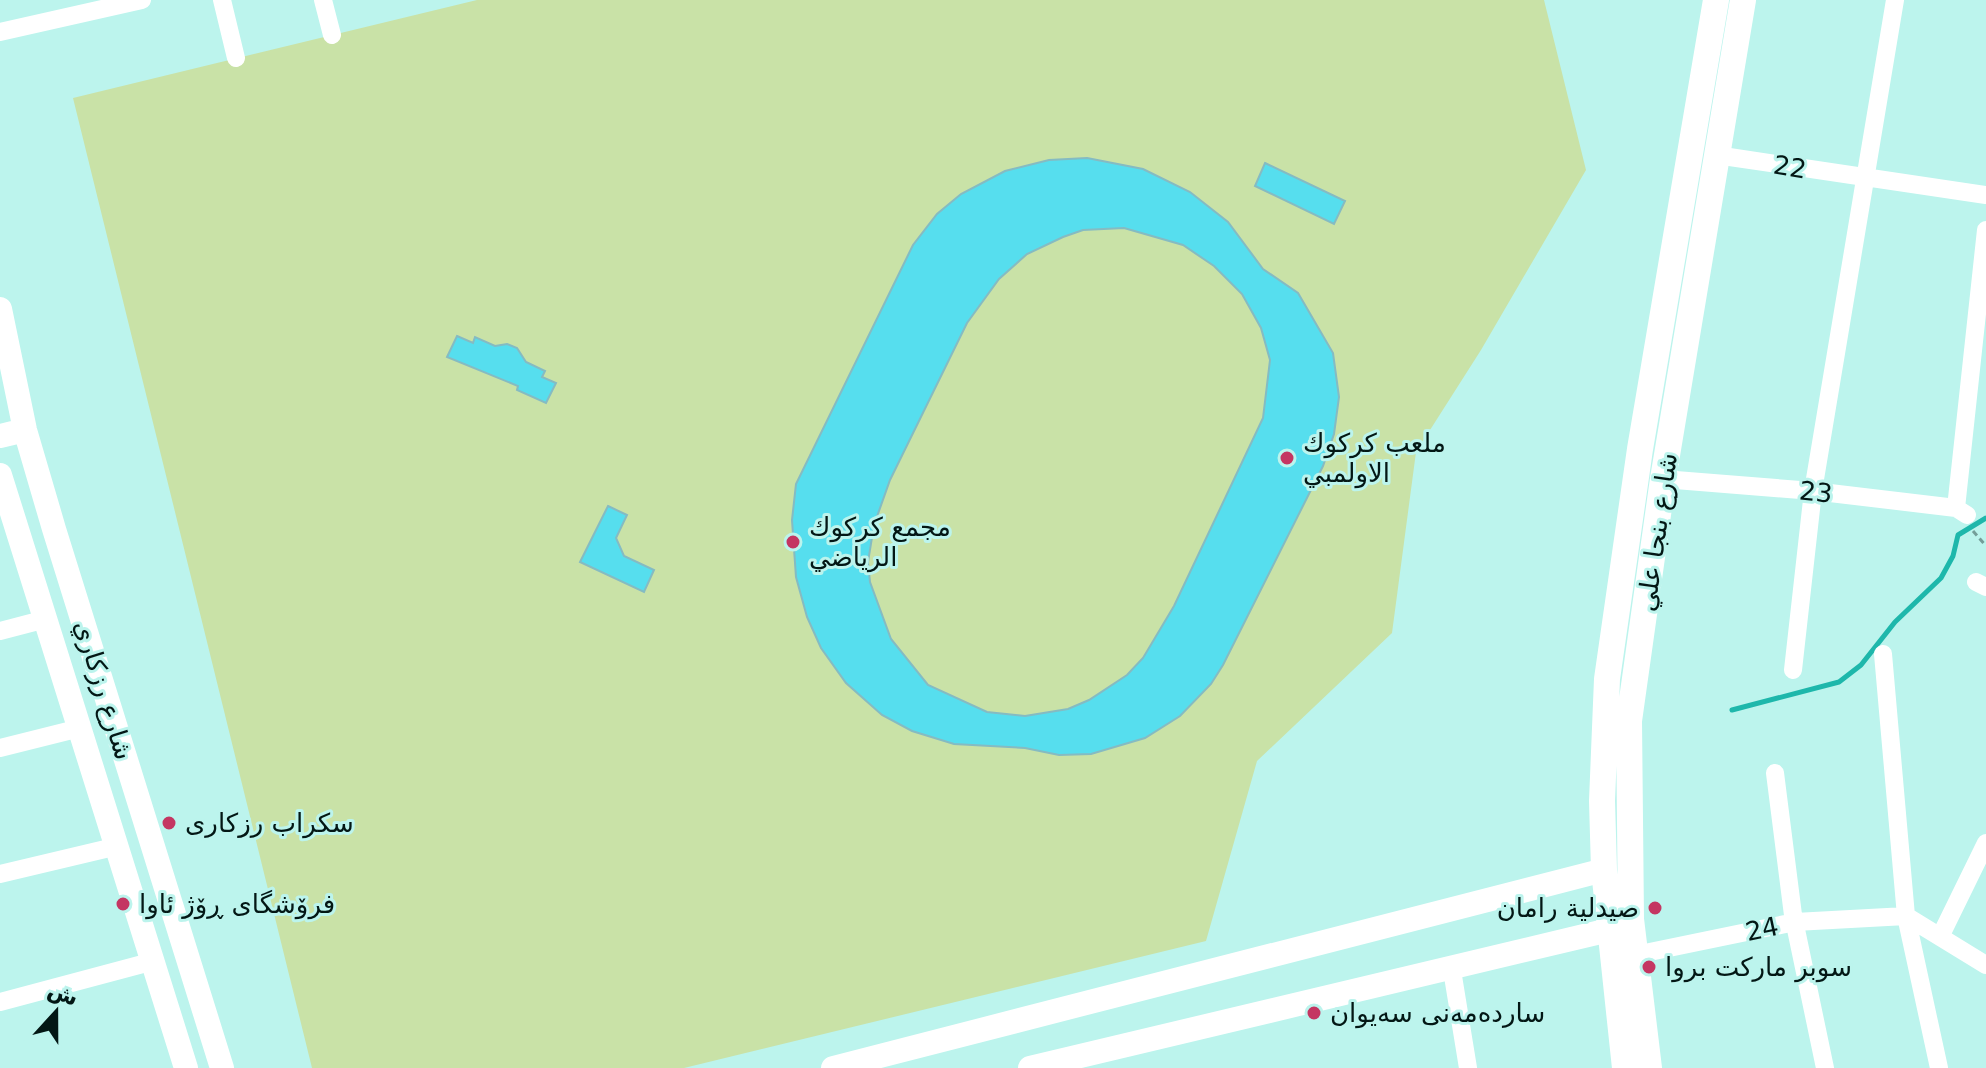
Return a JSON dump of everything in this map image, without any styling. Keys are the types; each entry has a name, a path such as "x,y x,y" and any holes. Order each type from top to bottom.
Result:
{"main road":[{"name":"شارع بنجا علي","path":"1625,1068 1604,870 1602,801 1607,679 1624,553 1716,0"},
{"name":"شارع بنجا علي","path":"1649,1068 1631,919 1629,721 1663,479 1743,0"},
{"path":"1624,553 1653,557"}],"street":[{"path":"0,32 62,8 142,0"},
{"path":"222,0 236,58"},
{"path":"323,0 332,35"},
{"path":"1793,670 1813,491 1895,0"},
{"name":"22","path":"1716,155 1986,195"},
{"name":"23","path":"1663,479 1813,491 1961,512 1986,230"},
{"name":"شارع رزكاري","path":"0,309 25,430 222,1068"},
{"path":"0,436 25,430"},
{"name":"شارع رزكاري","path":"0,475 4,505 46,619 186,1068"},
{"path":"0,631 46,619"},
{"path":"1883,654 1906,916 1939,1068"},
{"path":"0,748 80,728"},
{"path":"1775,773 1795,922 1825,1068"},
{"path":"1940,937 1986,843"},
{"path":"0,874 118,846"},
{"path":"833,1068 1604,870"},
{"path":"1906,916 1986,965"},
{"name":"24","path":"1635,955 1795,922 1906,916"},
{"path":"1030,1068 1078,1062 1609,930"},
{"path":"0,1002 154,961"},
{"path":"1452,970 1468,1068"}],"path":[{"path":"1975,538 1986,546"}],"green space":[{"name":"مجمع كركوك الرياضي","path":"477,0 1544,0 1586,170 1481,350 1416,452 1392,633 1257,761 1206,941 684,1068 312,1068 73,98"}],"building":[{"name":"ملعب كركوك الاولمبي","path":"1087,158 1143,169 1190,192 1228,222 1263,269 1298,293 1333,353 1339,397 1334,434 1323,466 1211,684 1180,716 1145,738 1091,754 1059,755 1025,748 954,744 912,731 882,715 846,683 821,648 807,617 796,577 792,520 796,484 913,245 937,214 961,194 1005,171 1049,160","holes":["1124,228 1183,245 1214,266 1242,294 1261,328 1270,360 1263,418 1174,606 1143,658 1127,675 1089,700 1068,709 1025,716 987,712 928,685 891,639 870,582 868,562 874,525 890,480 967,323 999,279 1027,254 1063,237 1083,230"]},
{"path":"1265,163 1345,201 1334,224 1255,186"},
{"path":"457,336 473,343 475,337 495,346 507,344 517,348 526,362 545,371 542,377 556,383 546,403 517,390 518,386 447,357"},
{"path":"608,506 627,515 616,538 624,556 654,570 644,592 580,562"}],"waterway":[{"path":"1732,710 1839,682 1861,665 1895,622 1941,578 1953,556 1958,535 1986,518"}],"place":[{"name":"ملعب كركوك الاولمبي","path":"1287,458"},
{"name":"مجمع كركوك الرياضي","path":"793,542"},
{"name":"سكراب رزكارى","path":"169,823"},
{"name":"فرۆشگای ڕۆژ ئاوا","path":"123,904"},
{"name":"صيدلية رامان","path":"1655,908"},
{"name":"سوبر ماركت بروا","path":"1649,967"},
{"name":"ساردەمەنی سەیوان","path":"1314,1013"}]}
